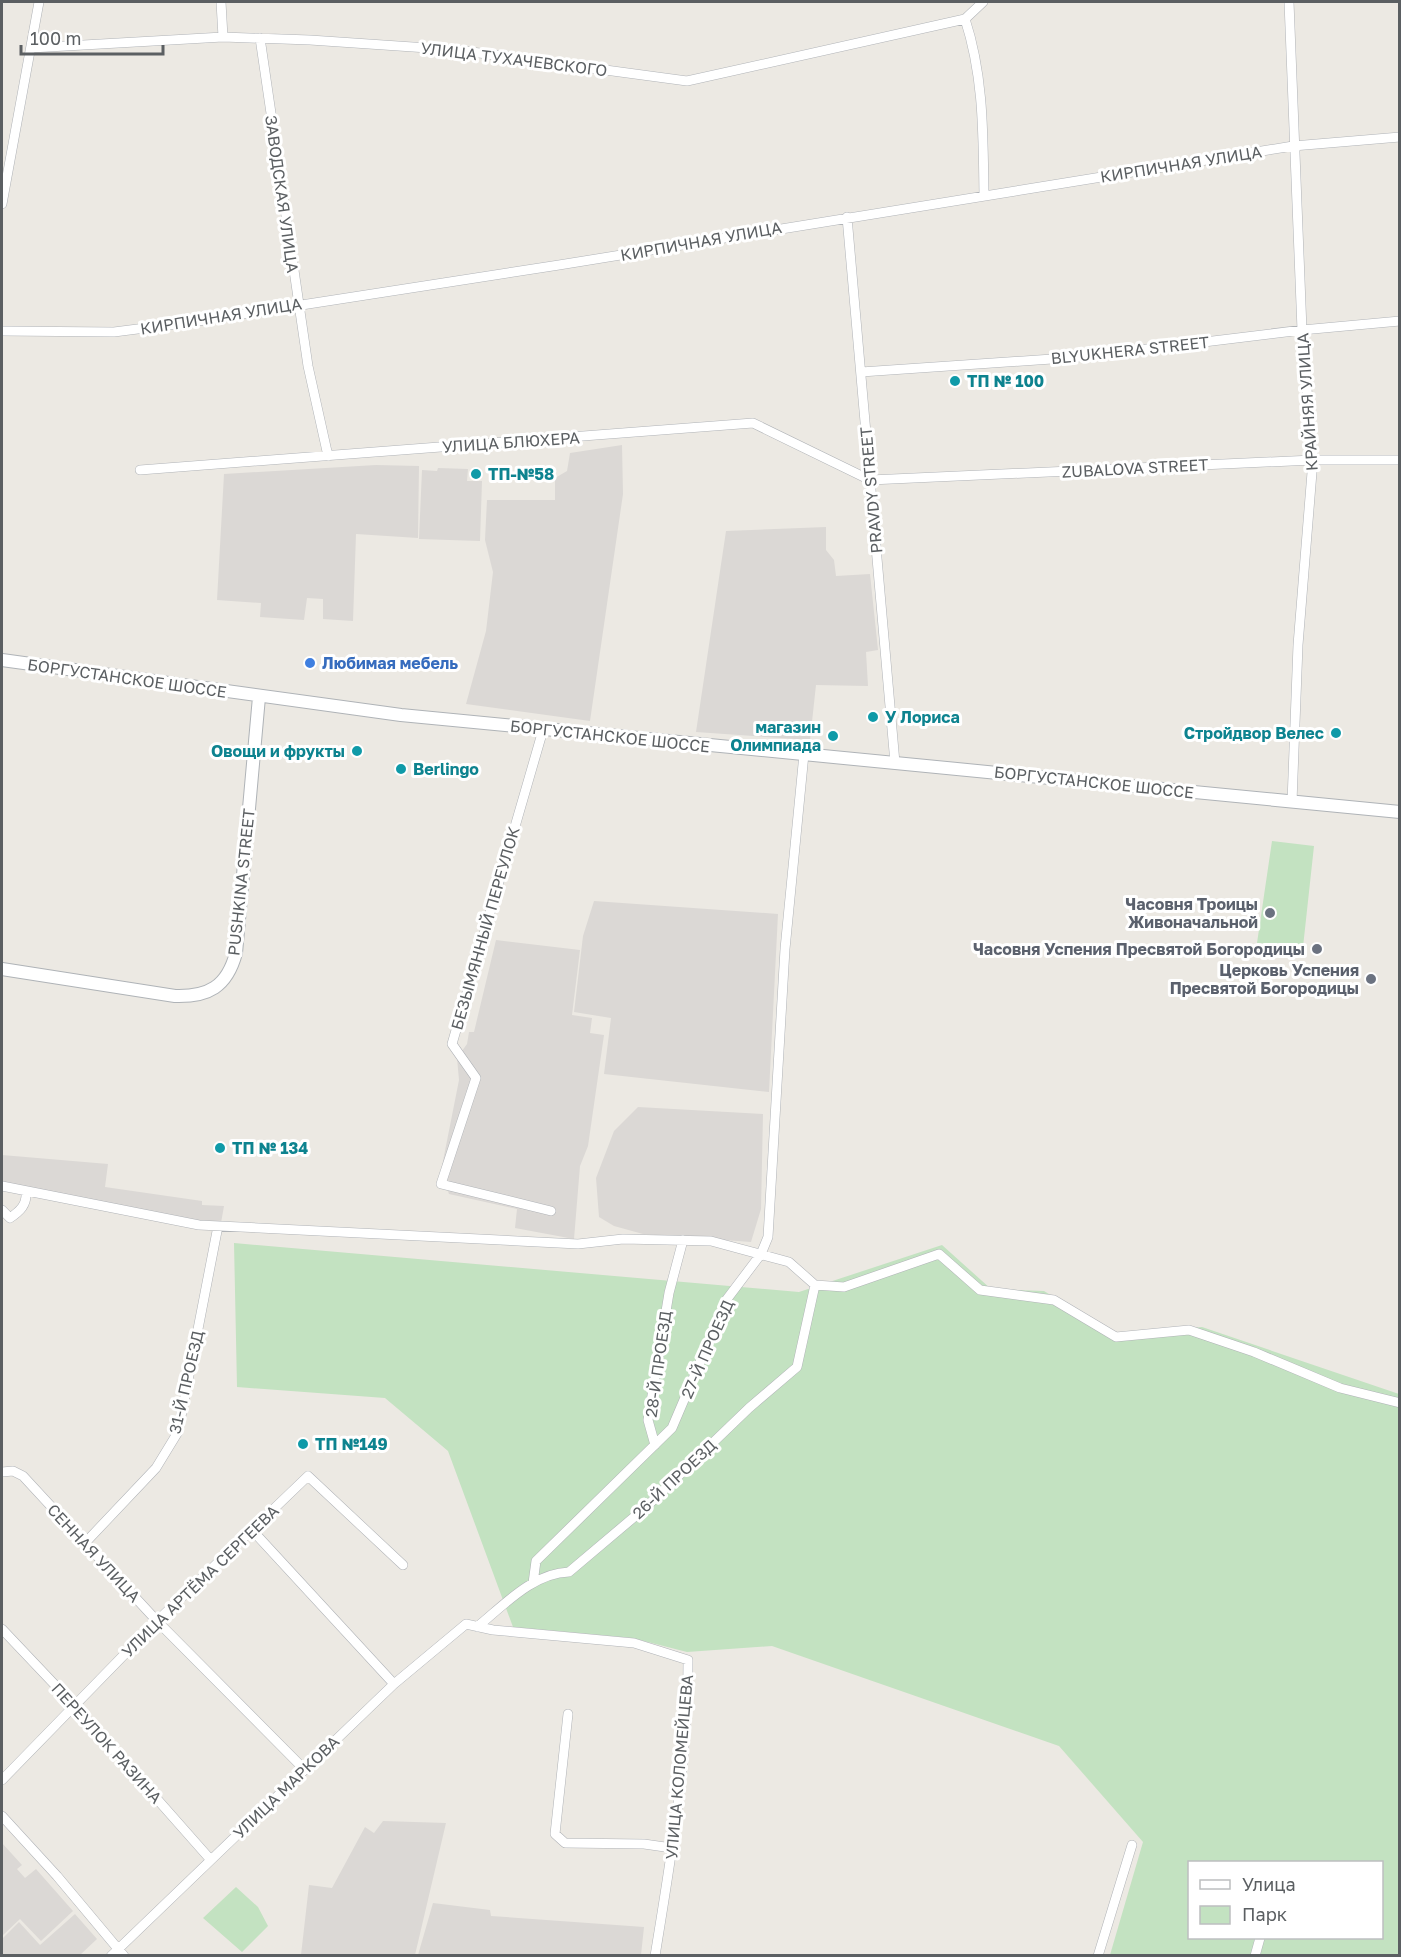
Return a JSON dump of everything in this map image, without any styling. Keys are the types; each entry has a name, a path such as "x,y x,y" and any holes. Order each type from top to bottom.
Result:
{"street":[{"path":"2,204 39,2"},
{"path":"221,2 223,37"},
{"name":"УЛИЦА ТУХАЧЕВСКОГО","path":"31,48 223,37 260,38 457,50 687,81 964,20 984,2"},
{"name":"КРАЙНЯЯ УЛИЦА","path":"1289,2 1302,330 1313,460 1298,645 1292,802"},
{"path":"964,20 975,51 982,97 984,195"},
{"name":"ЗАВОДСКАЯ УЛИЦА","path":"260,38 298,305 308,366 328,456"},
{"name":"КИРПИЧНАЯ УЛИЦА","path":"2,331 114,332 559,265 1293,146 1400,137"},
{"name":"PRAVDY STREET","path":"847,217 895,763"},
{"name":"BLYUKHERA STREET","path":"861,372 1081,357 1302,330 1400,321"},
{"name":"УЛИЦА БЛЮХЕРА","path":"140,470 753,423 870,480"},
{"name":"ZUBALOVA STREET","path":"870,480 1313,460 1400,460"},
{"name":"БОРГУСТАНСКОЕ ШОССЕ","path":"2,660 259,697 543,729 1400,812"},
{"name":"PUSHKINA STREET","path":"2,969 175,996 194,996 207,992 219,984 231,971 236,953 259,697"},
{"name":"БЕЗЫМЯННЫЙ ПЕРЕУЛОК","path":"543,729 452,1044 476,1078 441,1184 550,1211"},
{"path":"761,1254 768,1237 785,949 804,754"},
{"path":"2,1186 218,1226 578,1244 623,1239 711,1241 789,1262 815,1285 844,1287 939,1254 980,1290 1054,1300 1116,1337 1189,1330 1254,1352 1340,1388 1400,1403"},
{"path":"2,1210 10,1218 15,1215 25,1204 26,1192"},
{"name":"31-Й ПРОЕЗД","path":"85,1543 156,1468 178,1432 218,1226"},
{"name":"28-Й ПРОЕЗД","path":"656,1445 648,1420 669,1293 683,1240"},
{"name":"27-Й ПРОЕЗД","path":"656,1445 672,1428 727,1299 761,1254"},
{"name":"26-Й ПРОЕЗД","path":"477,1627 533,1583 555,1573 570,1572 646,1507 749,1408 797,1367 815,1285"},
{"path":"533,1583 536,1561 656,1445"},
{"name":"СЕННАЯ УЛИЦА","path":"4,1471 23,1476 158,1622 304,1769"},
{"name":"УЛИЦА АРТЁМА СЕРГЕЕВА","path":"2,1780 74,1705 309,1476 403,1564"},
{"path":"252,1530 394,1684"},
{"name":"УЛИЦА МАРКОВА","path":"118,1953 210,1859 304,1769 394,1684 466,1624"},
{"name":"УЛИЦА КОЛОМЕЙЦЕВА","path":"466,1624 634,1643 688,1659 687,1708 672,1848 655,1956"},
{"name":"ПЕРЕУЛОК РАЗИНА","path":"2,1629 74,1705 210,1859"},
{"path":"568,1714 555,1834 565,1843 645,1844 672,1848"},
{"path":"2,1816 118,1953"},
{"path":"1098,1956 1131,1845"},
{"path":"1255,1956 1260,1939"}],"shaded area":[{"path":"622,445 623,494 590,721 466,704 486,631 493,572 485,540 487,500 555,500 555,478 567,471 570,453"},
{"path":"376,465 419,466 418,538 356,534 353,621 323,619 323,599 307,598 304,620 260,617 261,603 217,600 224,474"},
{"path":"438,468 468,469 467,481 482,481 480,541 419,539 422,470 437,471"},
{"path":"826,527 826,550 834,560 836,576 870,574 878,650 866,652 868,686 816,685 810,740 696,732 726,531"},
{"path":"594,901 778,914 769,1092 604,1074 611,1018 574,1012 583,936"},
{"path":"496,940 580,950 572,1015 592,1018 590,1033 604,1035 588,1146 580,1166 574,1239 515,1228 517,1209 449,1194 441,1171 459,1080 457,1058 467,1044 469,1032 474,1032"},
{"path":"638,1107 763,1114 761,1209 751,1242 643,1234 614,1226 599,1217 596,1178 614,1131"},
{"path":"2,1155 108,1164 105,1187 202,1201 202,1205 224,1206 221,1223 199,1223 34,1191 2,1181"},
{"path":"383,1821 446,1823 415,1955 301,1955 309,1885 332,1888 365,1827 374,1833"},
{"path":"2,1843 22,1865 17,1869 25,1878 36,1869 73,1911 41,1941 20,1919 2,1936"},
{"path":"433,1903 490,1910 491,1916 644,1927 641,1955 418,1955"},
{"path":"75,1914 97,1939 80,1955 2,1955 2,1939 19,1922 40,1945"}],"green space":[{"path":"1272,841 1314,846 1303,947 1257,943"},
{"path":"234,1243 799,1292 942,1245 991,1289 1044,1291 1115,1334 1202,1327 1399,1394 1399,1955 1110,1955 1143,1842 1059,1746 772,1646 687,1652 632,1638 513,1627 448,1451 385,1398 237,1387"},
{"path":"236,1887 258,1907 268,1926 242,1952 203,1918"}],"place":[{"name":"ТП № 100","path":"955,381"},
{"name":"ТП-№58","path":"476,474"},
{"name":"Любимая мебель","path":"310,663"},
{"name":"У Лориса","path":"873,717"},
{"name":"Стройдвор Велес","path":"1336,733"},
{"name":"магазин Олимпиада","path":"833,736"},
{"name":"Овощи и фрукты","path":"357,751"},
{"name":"Berlingo","path":"401,769"},
{"name":"Часовня Троицы Живоначальной","path":"1270,913"},
{"name":"Часовня Успения Пресвятой Богородицы","path":"1317,949"},
{"name":"Церковь Успения Пресвятой Богородицы","path":"1371,979"},
{"name":"ТП № 134","path":"220,1148"},
{"name":"ТП №149","path":"303,1444"}]}
